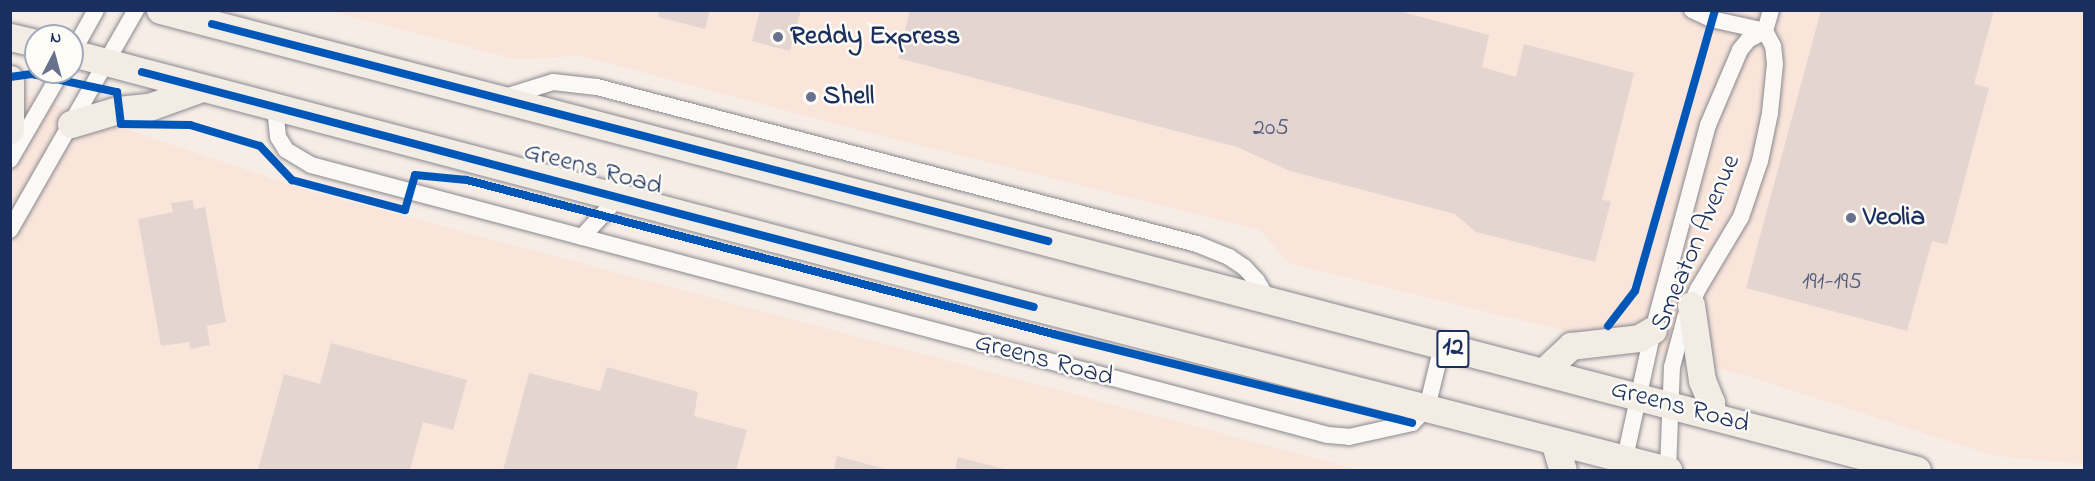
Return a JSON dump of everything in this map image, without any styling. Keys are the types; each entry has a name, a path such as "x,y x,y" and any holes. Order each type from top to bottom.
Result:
{"main road":[{"name":"Greens Road","path":"160,10 210,17 501,98 1917,471"},
{"name":"Greens Road","path":"84,57 1554,441 1623,465 1668,470"},
{"path":"10,79 10,130"},
{"path":"71,124 118,110 149,107 202,88"},
{"path":"1691,305 1702,380 1712,416"},
{"path":"1544,371 1571,346 1638,338 1653,330"},
{"path":"1554,441 1563,471"}],"street":[{"path":"84,32 96,10"},
{"path":"10,230 136,10"},
{"path":"1692,10 1712,19 1765,31 1771,10"},
{"name":"Smeaton Avenue","path":"1623,465 1653,330 1708,124 1740,50 1748,40 1765,31 1773,46 1775,64 1770,113 1760,160 1741,217 1691,305 1672,367 1668,470"},
{"path":"501,98 553,82 597,87 1197,244 1222,254 1244,267 1257,281 1268,300"},
{"path":"10,160 54,84"},
{"name":"Greens Road","path":"275,108 278,137 282,144 298,159 310,165 1328,435 1349,437 1412,423 1427,408"},
{"path":"582,237 618,198"},
{"path":"1427,408 1442,346"}],"shaded area":[{"path":"331,11 2084,11 2084,464 1995,456 1744,375 1288,263 1260,230 877,135 581,56 514,59"},
{"path":"10,90 306,190 1359,470 11,470"}],"building":[{"path":"659,10 710,10 705,29 658,17"},
{"path":"760,10 801,10 790,51 752,41"},
{"path":"910,10 1395,10 1489,35 1482,67 1516,77 1524,44 1634,73 1602,200 1611,201 1595,262 1476,232 1455,214 1290,171 1237,147 898,58"},
{"path":"1821,10 1994,10 1974,84 1989,88 1947,245 1932,241 1907,331 1746,288"},
{"path":"193,200 194,209 205,207 226,322 207,326 210,345 190,349 189,342 161,346 138,219 173,212 171,203"},
{"path":"331,343 467,380 453,430 423,422 410,470 258,470 284,374 320,384"},
{"path":"607,367 698,392 694,416 747,430 736,470 503,470 529,373 600,391"},
{"path":"837,456 889,470 834,470"},
{"path":"958,457 1008,470 955,470"}],"cycle path":[{"path":"1608,326 1635,291 1715,10"},
{"path":"212,24 1048,241"},
{"path":"142,72 1034,307"},
{"path":"10,77 32,74 117,92 121,124 190,125 260,146 292,180 405,210 415,175 467,180 1053,334 1412,423"}],"place":[{"name":"Reddy Express","path":"778,37"},
{"name":"Shell","path":"811,97"},
{"name":"Veolia","path":"1851,218"}]}
